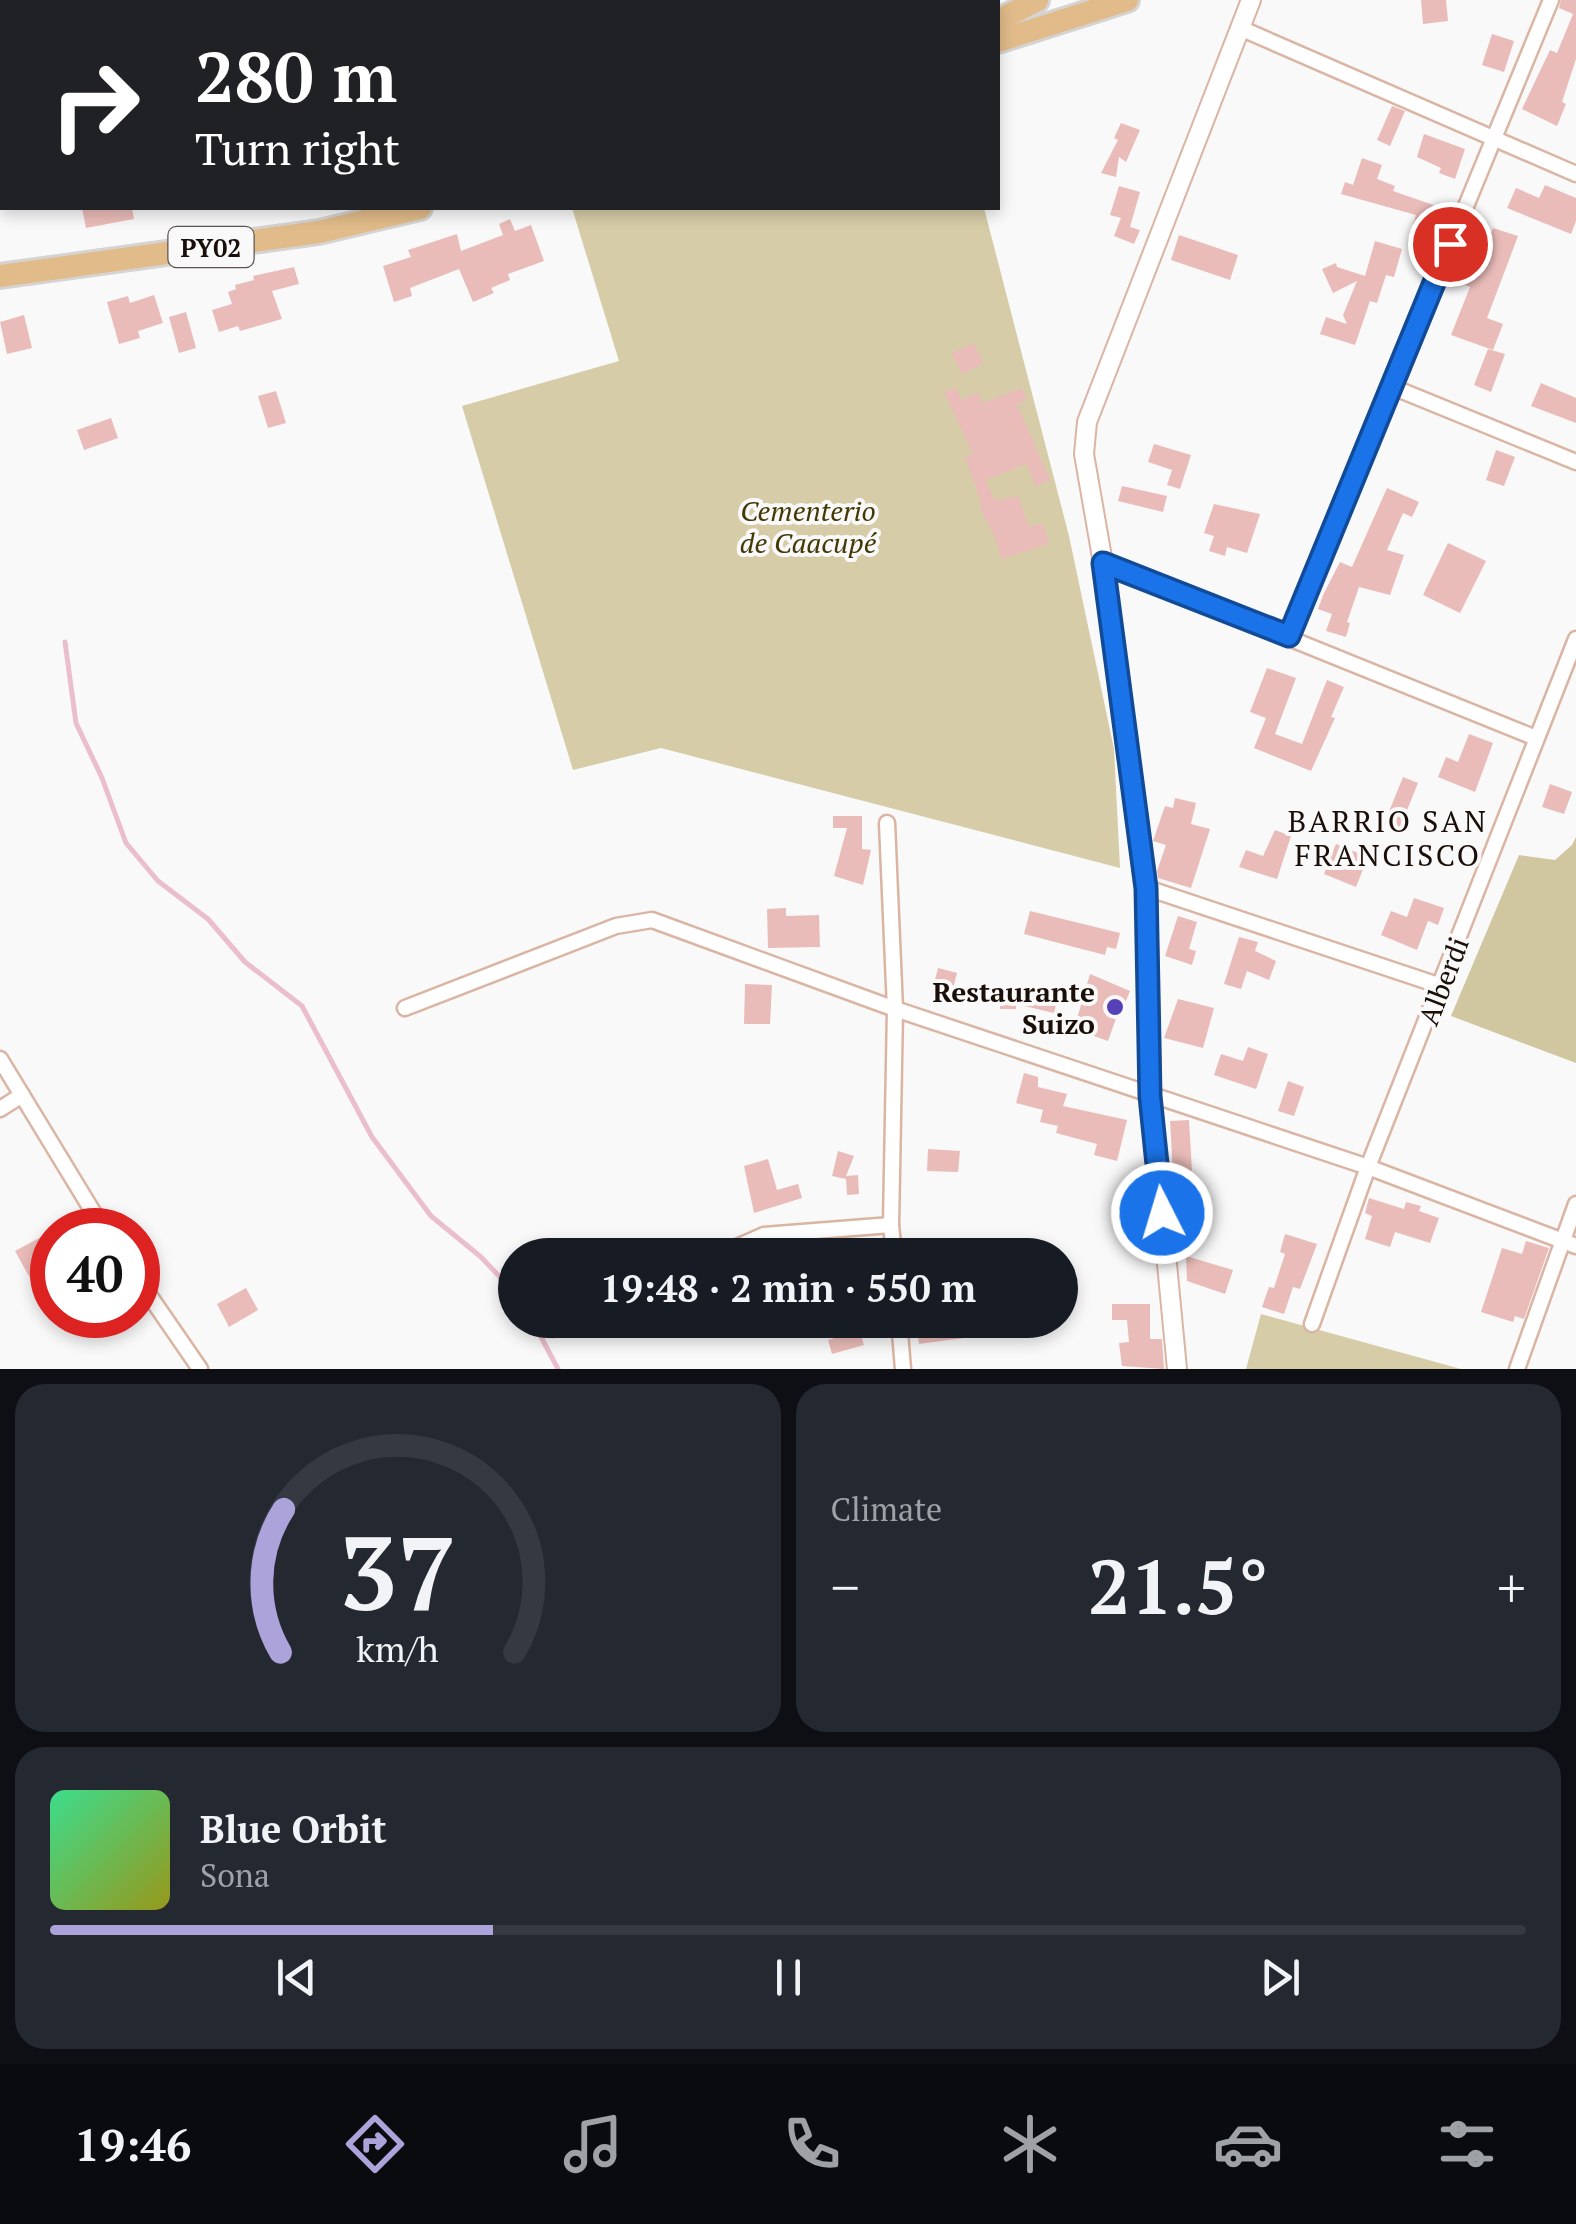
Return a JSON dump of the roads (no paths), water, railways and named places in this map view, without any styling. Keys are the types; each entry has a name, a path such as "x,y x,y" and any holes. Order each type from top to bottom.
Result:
{"main road":[{"path":"1000,40 1127,0"},
{"path":"1000,20 1032,2"},
{"name":"PY02","path":"0,276 319,232 412,210"}],"street":[{"path":"1177,1369 1150,1096 1146,888 1103,563 1084,454 1087,422 1250,0"},
{"path":"1289,636 1550,0"},
{"path":"1240,28 1576,174"},
{"path":"1390,386 1576,462"},
{"path":"1103,563 1536,738"},
{"name":"Alberdi","path":"1312,1324 1368,1167 1576,640"},
{"path":"887,824 895,1010 892,1238"},
{"path":"1146,888 1441,986"},
{"path":"405,1008 616,926 652,920 895,1010 1368,1167 1570,1244"},
{"path":"0,1059 91,1208"},
{"path":"0,1109 22,1095"},
{"path":"1517,1369 1570,1244 1576,1204"},
{"path":"757,1238 891,1226"},
{"path":"160,1311 200,1369"},
{"path":"901,1338 904,1369"}],"waterway":[{"path":"65,642 76,723 126,843 158,881 208,919 245,962 302,1006 372,1137 431,1216 498,1275"},
{"path":"542,1338 558,1369"}],"place":[{"name":"Restaurante Suizo","path":"1115,1007"}],"district":[{"name":"BARRIO SAN FRANCISCO","path":"1388,838"}],"park label":[{"name":"Cementerio de Caacupé","path":"808,526"}]}
